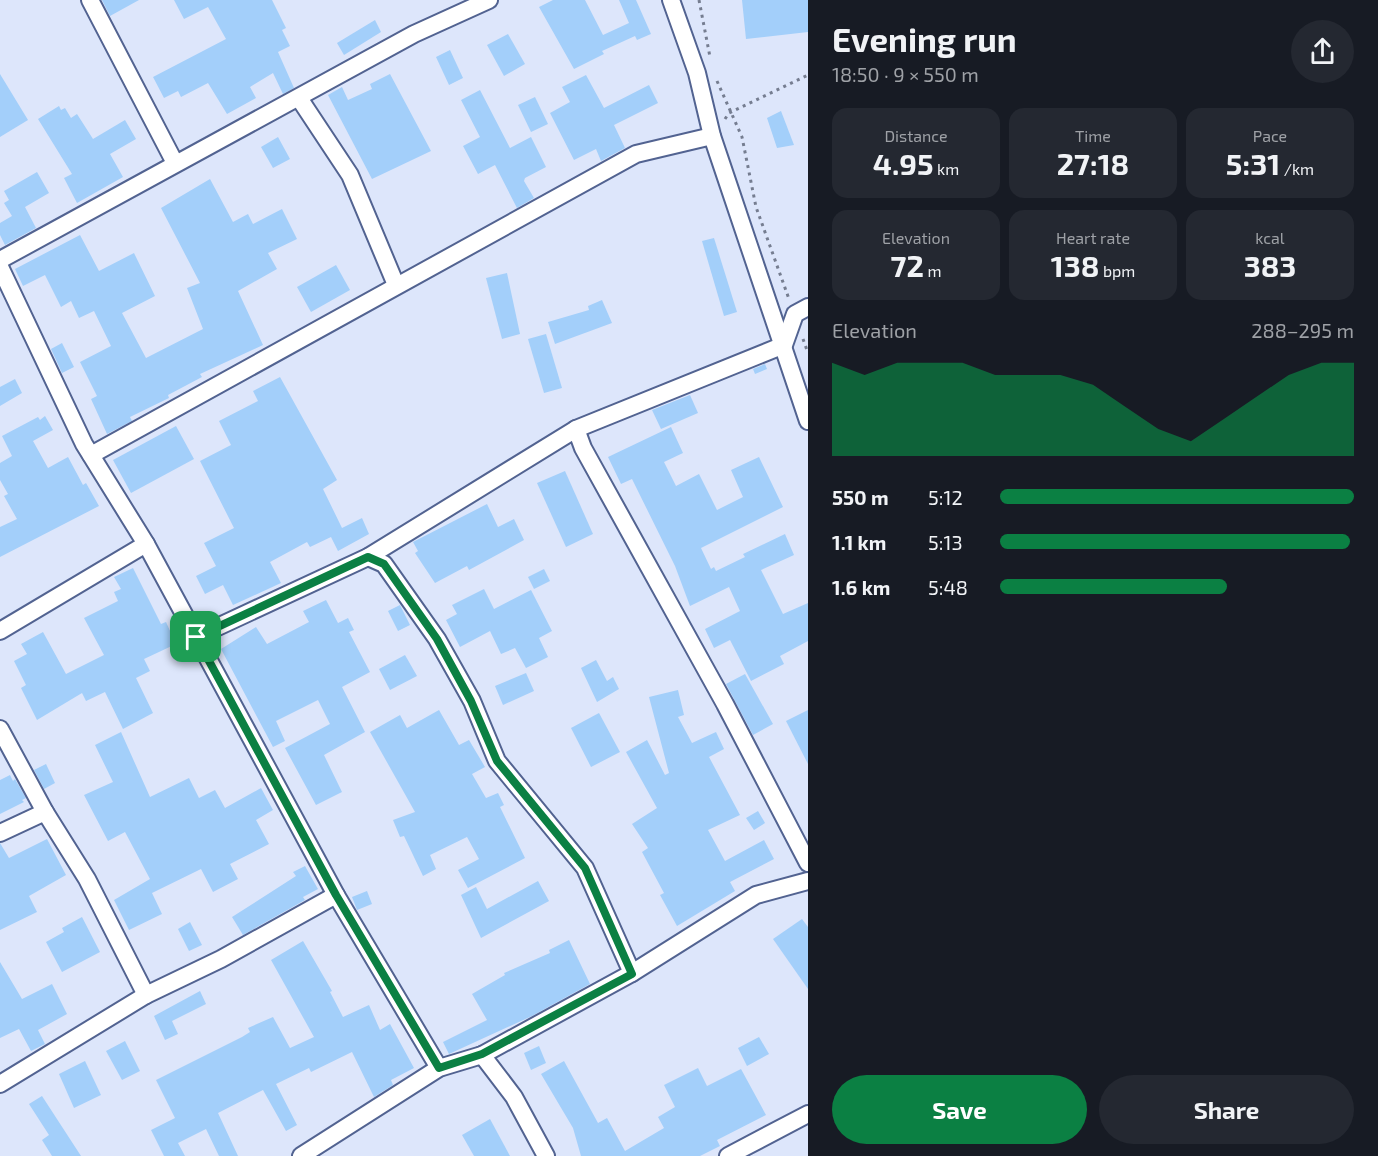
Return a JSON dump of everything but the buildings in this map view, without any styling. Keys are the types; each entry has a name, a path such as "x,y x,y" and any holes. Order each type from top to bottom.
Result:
{"street":[{"path":"90,0 175,163"},
{"path":"0,260 414,34 489,0"},
{"path":"671,0 697,73 712,136 808,421"},
{"path":"299,98 350,175 396,285"},
{"path":"91,455 310,337 396,285 636,154 712,136"},
{"path":"0,267 91,455 146,543 336,895 439,1068"},
{"path":"196,637 368,557 576,429 784,345 801,311"},
{"path":"576,429 583,448 724,704 808,863"},
{"path":"0,630 146,543"},
{"path":"368,557 384,564 437,639 471,701 497,761 585,868 632,974"},
{"path":"0,729 45,812 87,879 146,995"},
{"path":"0,833 45,812"},
{"path":"301,1156 439,1068 482,1054 632,974 756,895 808,881"},
{"path":"0,1084 146,995 221,959 336,895"},
{"path":"482,1054 514,1097 546,1156"},
{"path":"728,1156 808,1114"}],"path":[{"path":"699,0 712,65"},
{"path":"715,75 729,113 742,137 756,207 801,311 808,353"},
{"path":"712,136 729,113 808,75"}],"route":[{"path":"368,557 384,564 437,639 471,701 497,761 585,868 632,974 482,1054 439,1068 336,895 196,637 368,557"}]}
